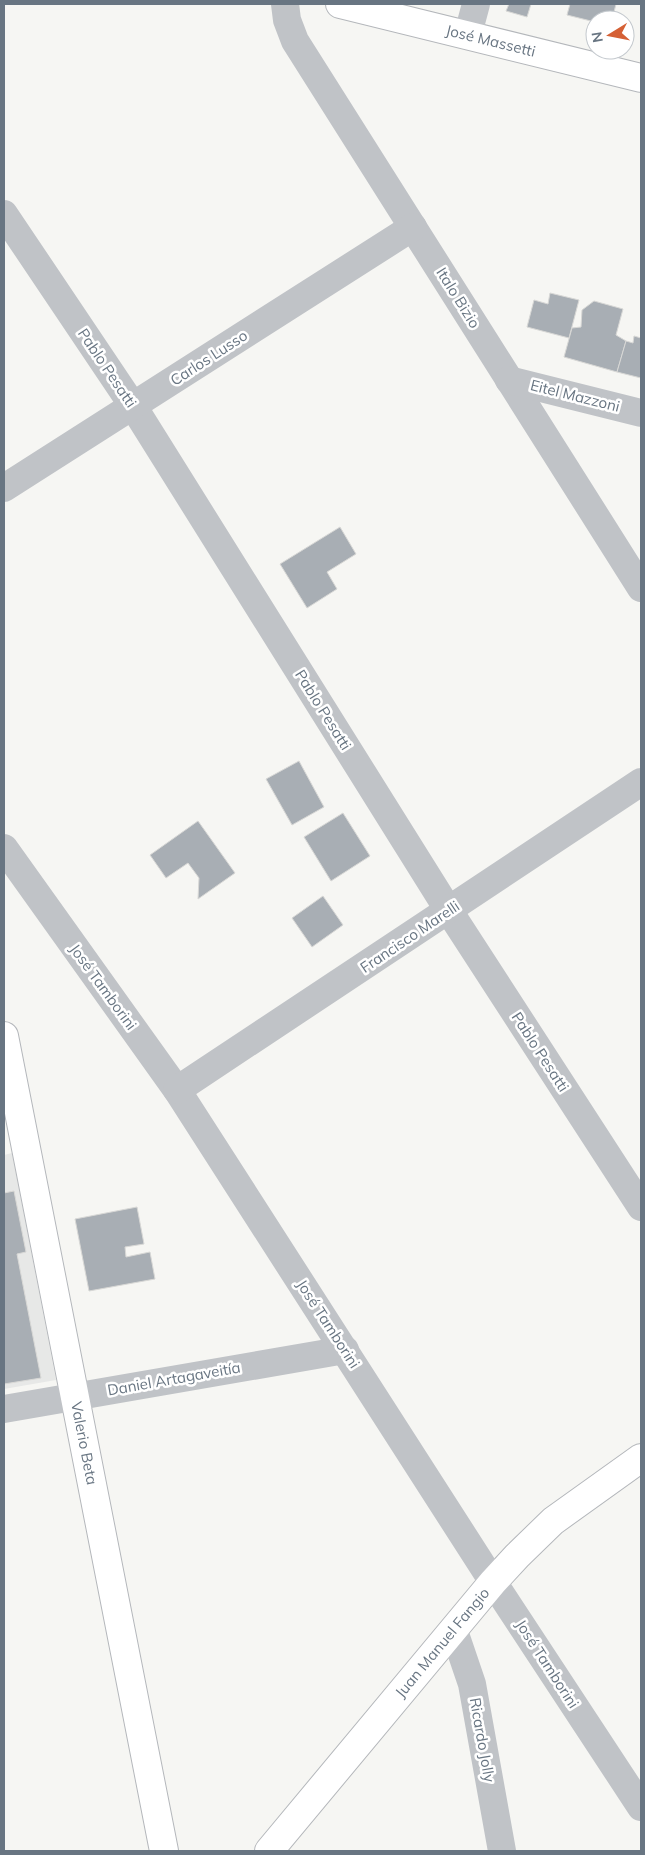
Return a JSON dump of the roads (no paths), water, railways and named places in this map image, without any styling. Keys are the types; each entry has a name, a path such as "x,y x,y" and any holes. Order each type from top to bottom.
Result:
{"main road":[{"name":"José Massetti","path":"340,4 641,78"},
{"name":"Valerio Beta","path":"4,1036 164,1851"},
{"name":"Juan Manuel Fangio","path":"269,1851 493,1582 517,1556 553,1521 641,1458"}],"street":[{"name":"Italo Bizio","path":"285,4 287,20 295,41 641,588"},
{"path":"468,34 476,4"},
{"name":"Pablo Pesatti","path":"4,214 133,406 449,911 641,1207"},
{"name":"Carlos Lusso","path":"4,488 413,227"},
{"name":"Eitel Mazzoni","path":"509,380 641,413"},
{"name":"Francisco Marelli","path":"177,1090 641,782"},
{"name":"José Tamborini","path":"4,848 177,1090 493,1582 641,1807"},
{"name":"Daniel Artagaveitía","path":"4,1409 345,1350"},
{"name":"Ricardo Jolly","path":"454,1631 472,1684 502,1851"}]}
